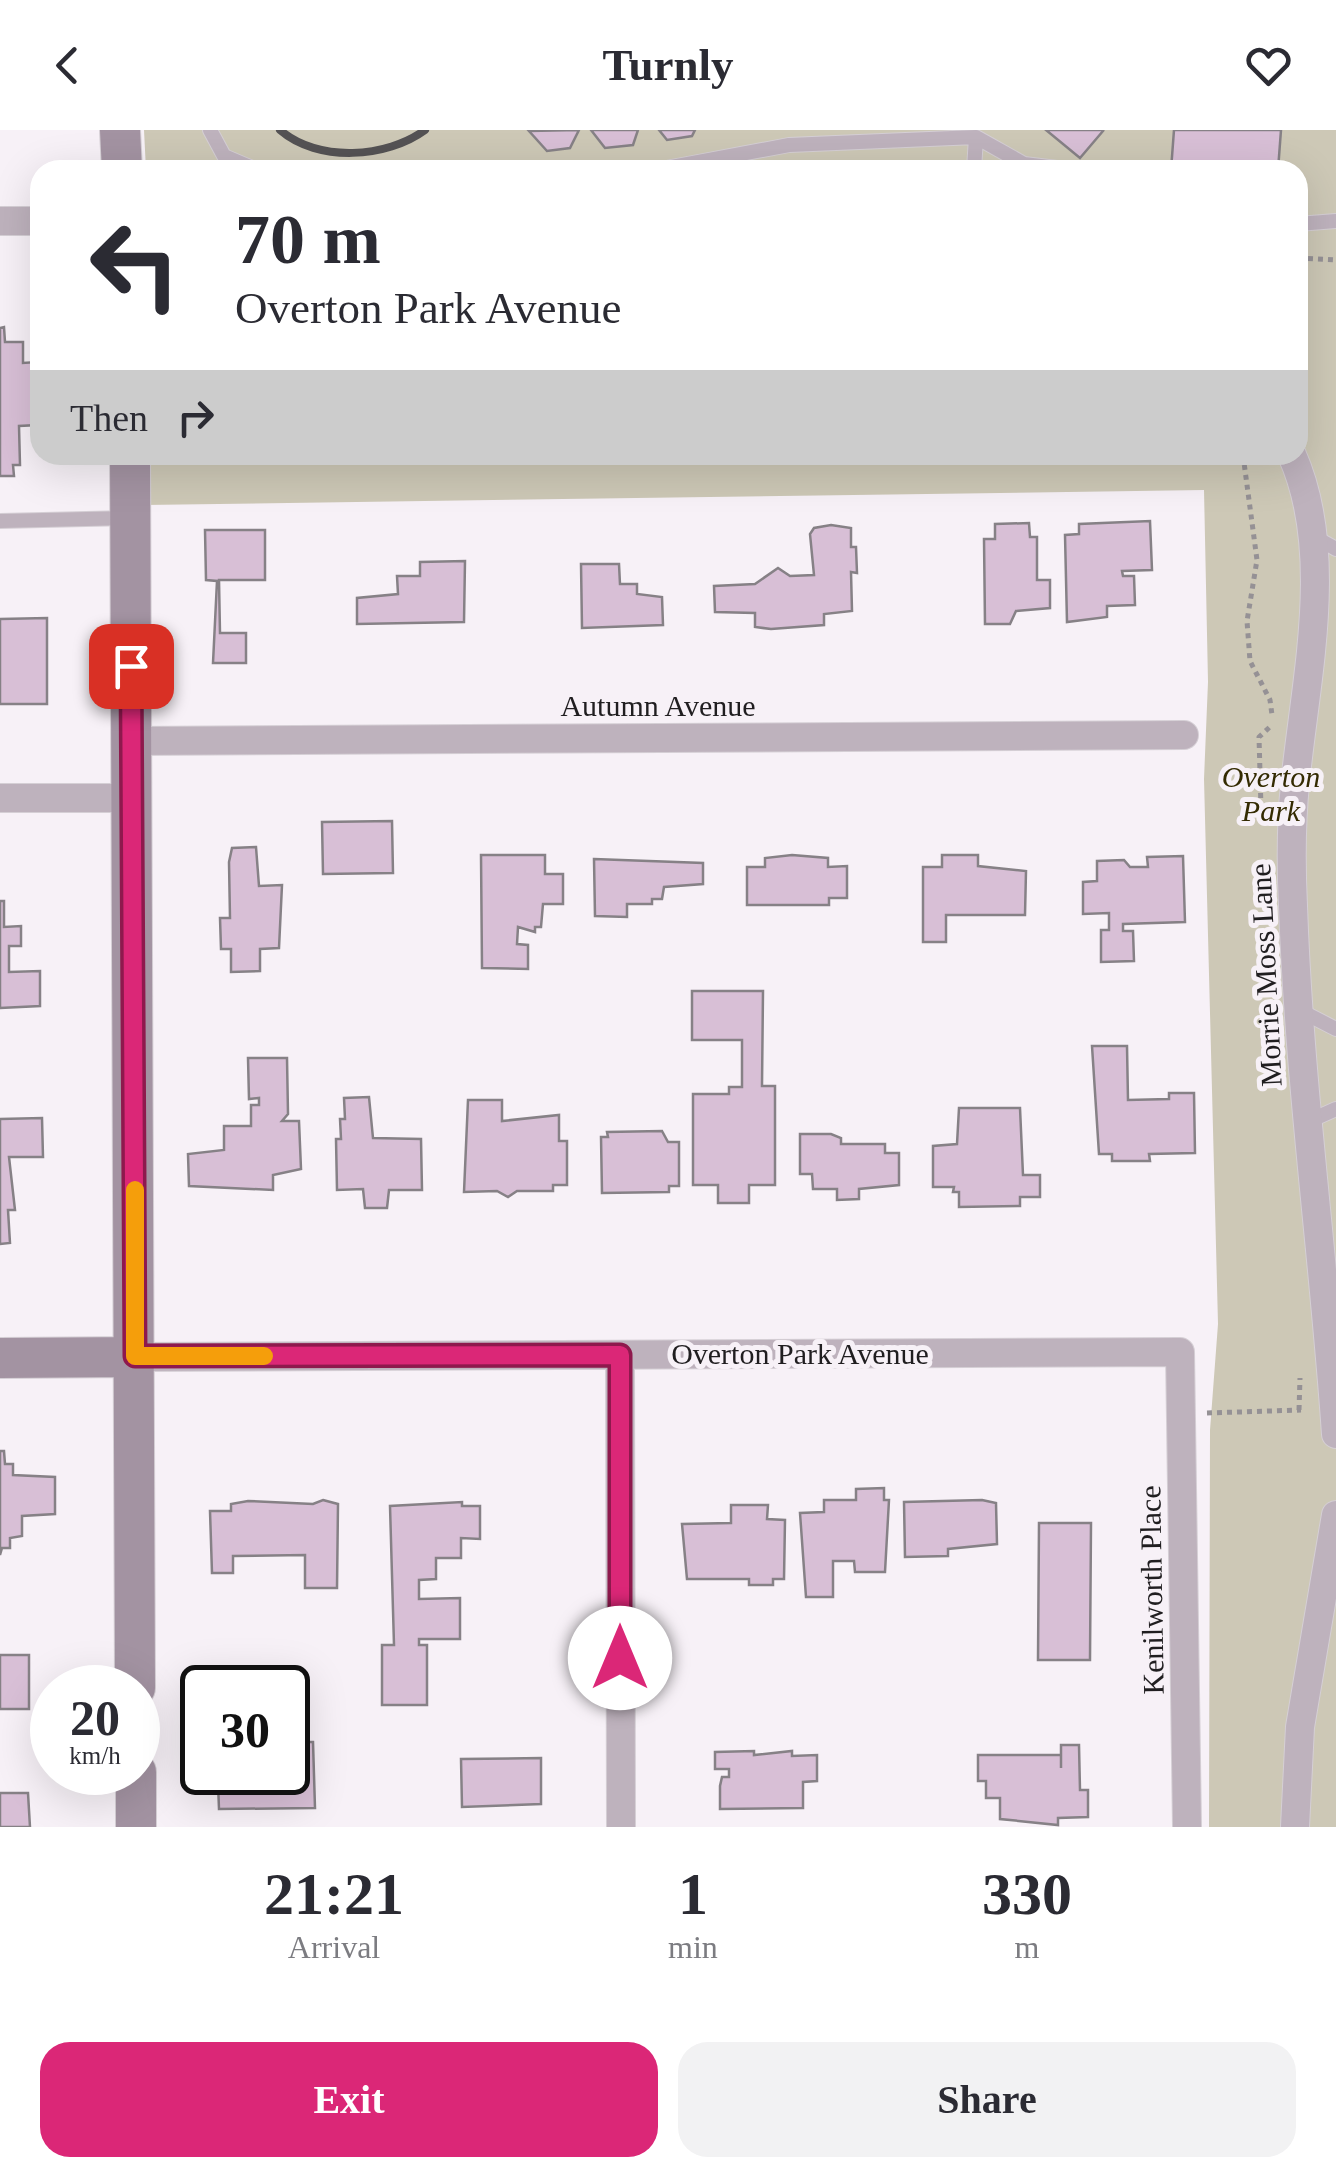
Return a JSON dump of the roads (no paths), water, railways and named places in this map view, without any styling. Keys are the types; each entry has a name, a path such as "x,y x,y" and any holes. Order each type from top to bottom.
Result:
{"main road":[{"path":"120,130 122,160"},
{"path":"130,465 136,1665"},
{"name":"Overton Park Avenue","path":"0,1358 135,1356"},
{"path":"136,1795 136,1827"}],"street":[{"path":"0,221 30,221"},
{"name":"Morrie Moss Lane","path":"1296,465 1304,484 1310,534 1325,595 1292,834 1298,1009 1336,1434"},
{"name":"Autumn Avenue","path":"132,741 1184,735"},
{"path":"0,798 133,798"},
{"name":"Overton Park Avenue","path":"135,1356 1180,1352"},
{"name":"Kenilworth Place","path":"1180,1352 1188,1827"},
{"path":"620,1355 621,1827"},
{"path":"1294,1827 1300,1727 1336,1515"}],"lane":[{"path":"210,130 227,160"},
{"path":"707,160 789,144 895,135 976,138 1017,160"},
{"path":"975,160 976,138"},
{"path":"1308,223 1336,221"},
{"path":"0,521 130,518"},
{"path":"1310,534 1336,549"},
{"path":"1298,1009 1336,1029"},
{"path":"1307,1122 1336,1109"}],"railway":[{"path":"280,130 313,148 352,153 392,146 425,130"}],"park label":[{"name":"Overton Park","path":"1271,794"}]}
